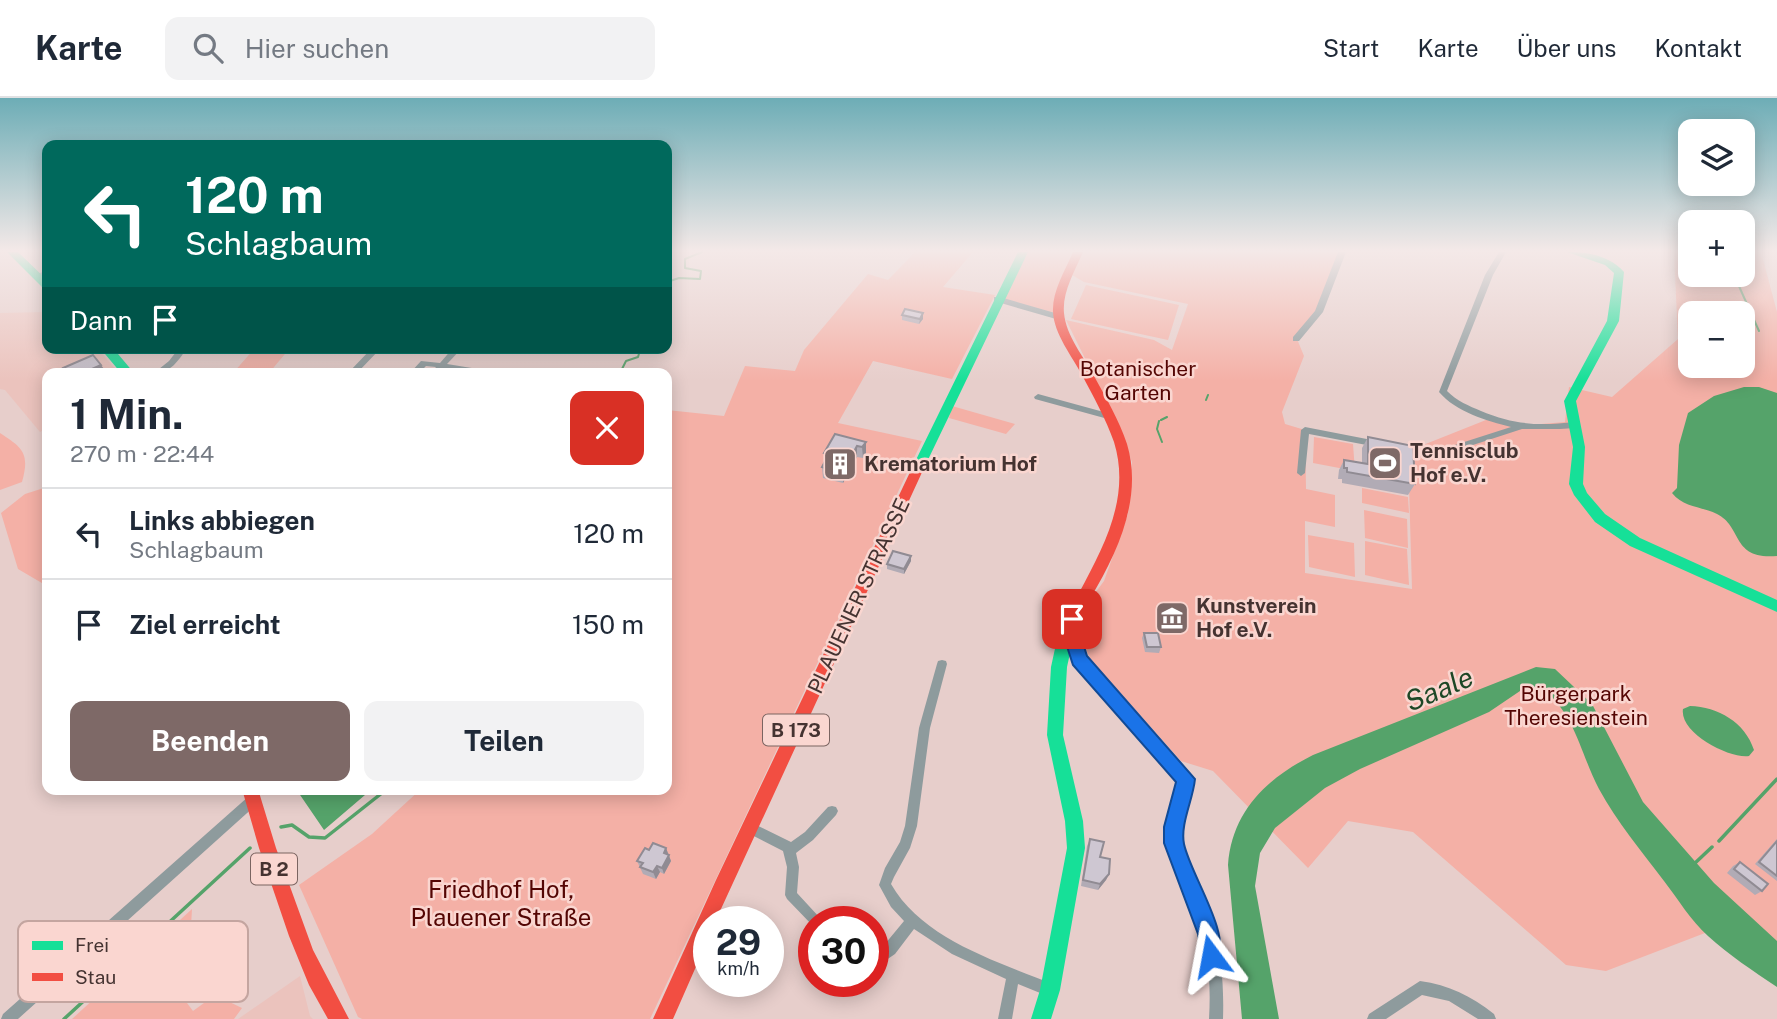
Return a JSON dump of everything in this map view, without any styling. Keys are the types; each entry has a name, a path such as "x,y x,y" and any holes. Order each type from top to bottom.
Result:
{"street":[{"name":"PLAUENER STRASSE","path":"663,1019 999,295"},
{"path":"1041,1019 1064,923 1076,848 1074,821 1055,735 1055,706 1061,655 1072,619 1101,570 1120,521 1126,467 1123,450 1108,416 1059,317 1061,295"},
{"path":"1297,339 1319,313 1326,295"},
{"path":"1481,295 1443,392 1458,404 1519,428 1542,429 1575,425"},
{"path":"1618,295 1614,321 1570,401 1579,447 1576,484 1588,505 1600,518 1634,542 1777,606"},
{"path":"997,299 1059,317"},
{"path":"111,354 124,368"},
{"path":"165,368 179,354"},
{"path":"357,368 371,354"},
{"path":"440,368 453,354"},
{"path":"419,368 424,363 434,368"},
{"path":"1038,397 1108,416"},
{"path":"1395,448 1430,456 1519,428"},
{"path":"1301,473 1305,430 1382,446"},
{"path":"1072,619 1071,634 1079,660 1186,779 1174,827 1174,843 1208,934 1217,1005 1216,1019"},
{"path":"942,664 923,737 920,777 908,838 903,853 890,868 885,886 894,904 911,922 1013,976 1050,990"},
{"path":"114,921 251,795"},
{"name":"B 2","path":"252,795 270,858 307,962 319,988 339,1019"},
{"path":"790,850 809,836 832,811"},
{"path":"750,828 785,844 790,850 793,867 791,895 802,906"},
{"path":"889,951 911,922"},
{"path":"1005,1019 1013,976"},
{"path":"1374,1019 1420,988 1444,990 1465,1000 1489,1019"},
{"path":"8,1019 26,1002"}],"shaded area":[{"path":"42,312 42,354 102,354 115,368 42,368 40,432 5,390 0,389 0,313"},
{"path":"1744,387 1759,387 1777,393 1777,556 1752,553 1717,514 1682,501 1672,493 1677,488 1679,445 1688,413 1714,396"},
{"path":"1536,667 1555,669 1592,704 1643,802 1714,883 1777,941 1777,987 1724,950 1690,917 1614,813 1592,775 1570,722 1563,710 1542,688 1520,691 1489,712 1360,769 1325,788 1275,828 1260,853 1255,886 1279,1019 1242,1019 1228,865 1236,828 1255,798 1281,774 1313,755"},
{"path":"1690,706 1711,709 1729,718 1744,731 1754,750 1749,756 1741,756 1707,743 1689,727 1684,718 1683,709"},
{"path":"300,795 365,795 324,830"},
{"path":"300,976 313,1019 238,1019"}],"green space":[{"name":"Friedhof Hof, Plauener Straße","path":"850,295 995,295 952,379 873,361 838,423 922,441 703,906 693,906 693,928 650,1019 358,1017 299,885 372,834 414,795 672,795 672,411 724,416 745,366 795,371 804,350"},
{"path":"1003,295 1061,295 1055,314 1001,299"},
{"path":"1082,295 1132,295 1179,305 1168,340 1071,319"},
{"name":"Bürgerpark Theresienstein","path":"1145,295 1326,295 1319,312 1297,339 1304,356 1282,412 1285,424 1305,430 1306,489 1335,495 1335,527 1305,521 1305,573 1412,589 1408,451 1491,418 1529,425 1565,422 1569,387 1612,397 1678,339 1676,295 1772,295 1777,312 1777,963 1705,933 1606,971 1566,965 1413,832 1348,821 1308,868 1213,771 1181,761 1091,660 1081,640 1084,608 1104,581 1128,514 1132,462 1119,427 1066,320 1154,340 1172,350 1188,304"},
{"path":"250,354 285,354 273,368 237,368"},
{"path":"952,406 1015,424 1006,434 949,418"},
{"path":"0,433 19,447 23,452 25,464 22,482 0,490"},
{"path":"1314,437 1353,444 1355,471 1313,463"},
{"path":"1362,488 1408,497 1409,513 1362,503"},
{"path":"42,489 42,583 18,569 1,513 25,494"},
{"path":"1364,510 1407,519 1408,548 1365,538"},
{"path":"1308,535 1354,543 1355,577 1309,567"},
{"path":"1365,541 1407,549 1409,585 1365,575"},
{"path":"192,909 191,921 179,921"},
{"path":"91,1002 186,1002 193,1011 205,1002 230,1002 242,1008 234,1019 72,1019"}],"building":[{"path":"905,309 923,313 920,319 902,315"},
{"path":"93,355 101,365 94,368 63,368"},
{"path":"835,434 866,442 862,447 857,446 843,472 822,467 829,454 824,453"},
{"path":"1368,437 1413,446 1415,484 1347,472 1344,460 1368,464"},
{"path":"893,551 911,556 904,569 887,564"},
{"path":"1144,633 1158,633 1161,647 1147,647"},
{"path":"1090,839 1104,842 1100,857 1110,859 1109,874 1100,884 1083,880"},
{"path":"1777,841 1777,876 1759,862"},
{"path":"653,843 666,848 664,853 669,855 662,868 657,866 653,872 640,867 643,863 637,861 645,848 649,850"},
{"path":"1740,862 1768,884 1762,891 1734,869"}],"waterway":[{"path":"1743,295 1759,331"},
{"path":"622,368 626,361 638,357 639,354"},
{"path":"1206,400 1208,395"},
{"path":"1161,420 1167,417"},
{"path":"1159,421 1157,429 1162,442"},
{"path":"1719,841 1777,779"},
{"path":"281,827 292,825 309,837 325,838 379,795"},
{"path":"1694,864 1712,847"},
{"path":"171,921 250,848"},
{"path":"64,1019 82,1002"}],"traffic: fast":[{"path":"918,468 1002,295"},
{"path":"1616,295 1613,321 1570,401 1579,447 1576,484 1581,495 1600,518 1635,542 1777,606"},
{"path":"111,354 124,368"},
{"path":"1041,1019 1050,990 1076,848 1074,821 1055,735 1059,667 1064,644 1086,593"}],"traffic: jam":[{"path":"1061,295 1058,310 1061,325 1112,423 1123,453 1126,471 1123,507 1118,526 1104,562 1086,593"},
{"path":"663,1019 722,886 918,468"},
{"path":"252,795 304,950 339,1019"}],"place":[{"name":"Tennisclub Hof e.V.","path":"1385,463"},
{"name":"Krematorium Hof","path":"840,464"},
{"name":"Kunstverein Hof e.V.","path":"1172,618"}],"route":[{"path":"1072,619 1071,634 1079,660 1186,779 1174,827 1174,843 1178,861 1208,934 1211,956"}],"park label":[{"name":"Botanischer Garten","path":"1138,381"}],"water label":[{"name":"Saale","path":"1439,689"}]}
